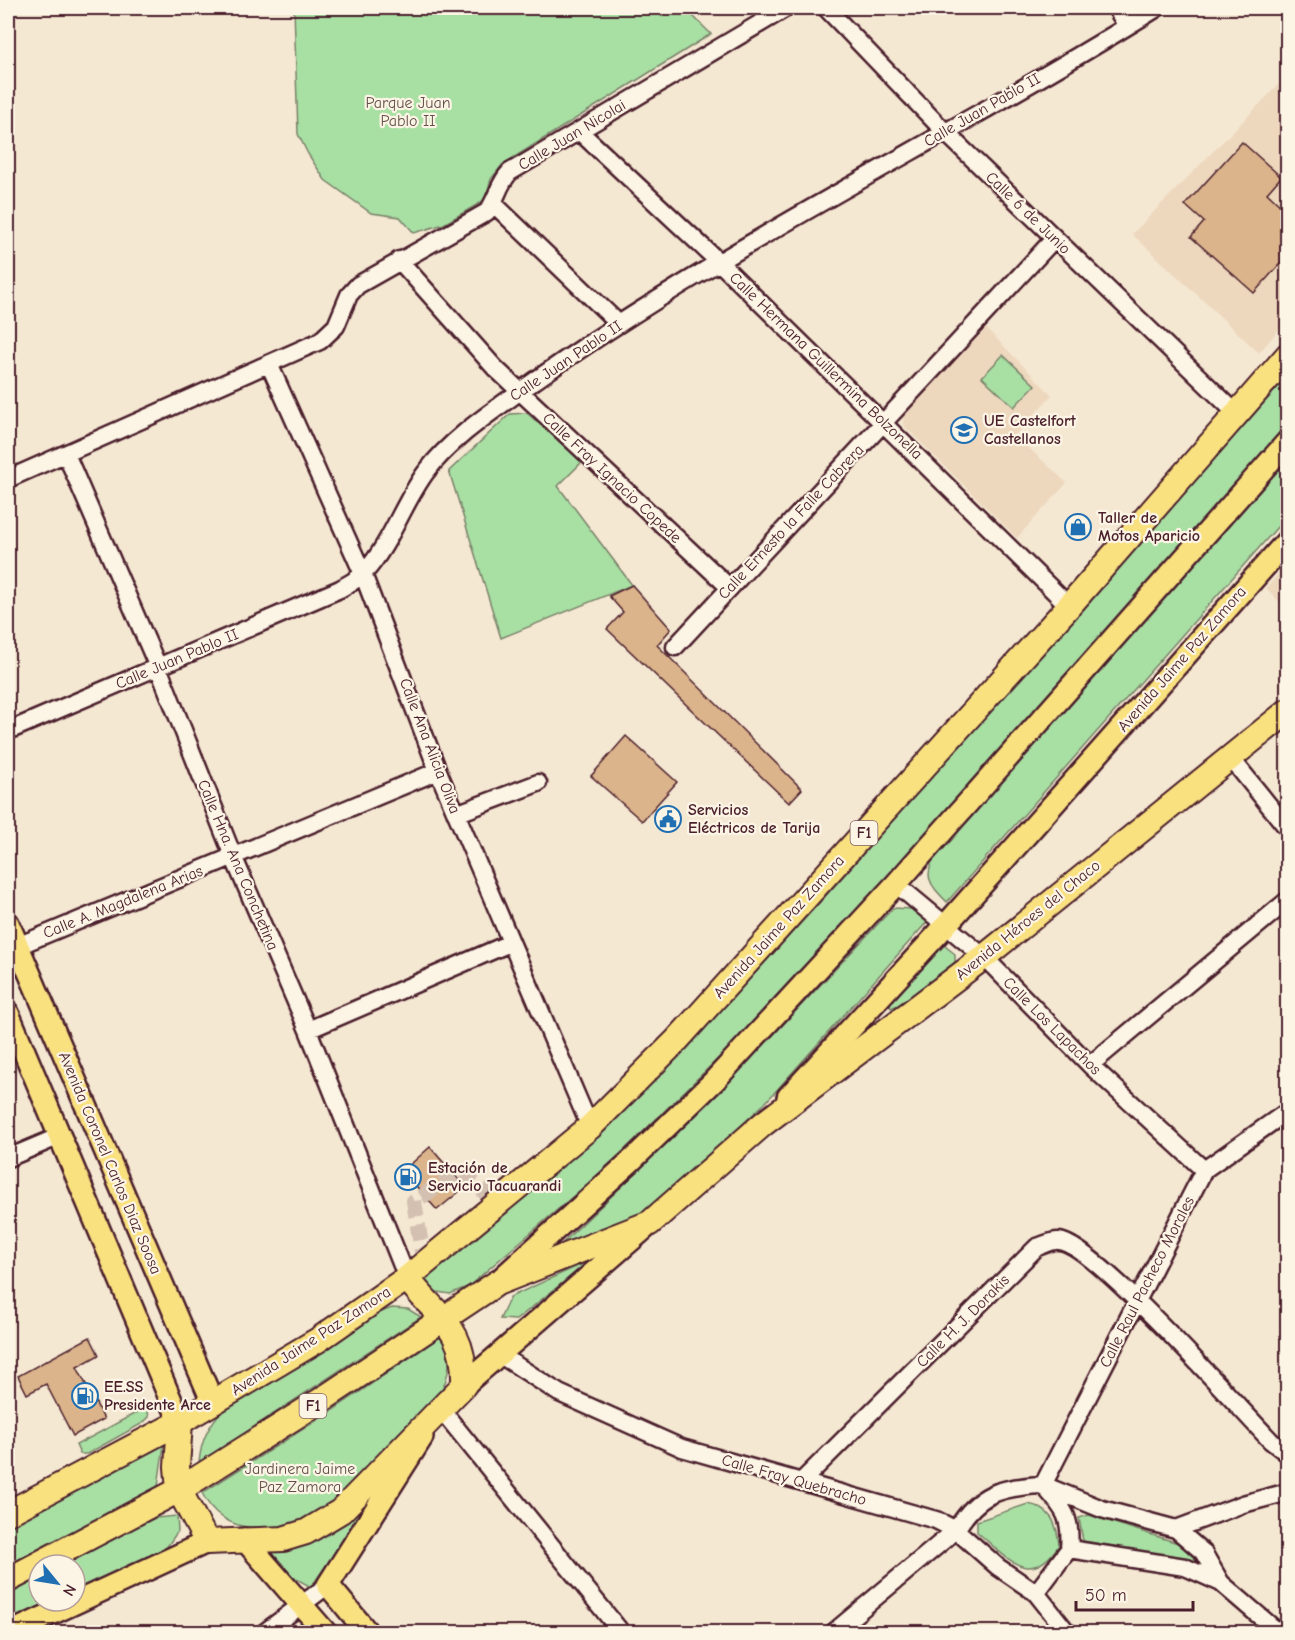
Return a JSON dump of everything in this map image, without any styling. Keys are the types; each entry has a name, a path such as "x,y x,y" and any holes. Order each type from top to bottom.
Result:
{"highway":[{"name":"Avenida Jaime Paz Zamora","path":"180,1422 318,1340 407,1278 590,1127 677,1040 1069,606 1287,355"},
{"name":"Avenida Héroes del Chaco","path":"763,1124 984,957 1287,711"},
{"name":"Avenida Jaime Paz Zamora","path":"650,1224 763,1124"},
{"name":"F1","path":"8,1580 179,1490 320,1401 497,1283 650,1224"},
{"name":"Avenida Jaime Paz Zamora","path":"207,1542 283,1539 306,1532 341,1511 464,1385 465,1361 456,1337 445,1318 423,1299 407,1278"},
{"name":"F1","path":"8,1513 180,1422"},
{"path":"180,1422 177,1467 179,1490 207,1542"}],"main road":[{"path":"497,1283 631,1161 714,1081 896,884 1287,441"},
{"name":"Avenida Jaime Paz Zamora","path":"763,1124 946,925 1287,540"},
{"name":"Avenida Coronel Carlos Diaz Soosa","path":"8,923 12,948 213,1403"},
{"path":"8,1013 180,1422"},
{"name":"Avenida Jaime Paz Zamora","path":"464,1385 650,1224"},
{"path":"367,1632 328,1585 440,1408"},
{"path":"244,1539 303,1604 325,1632"},
{"path":"12,1632 207,1542"}],"street":[{"name":"Calle Juan Nicolai","path":"494,204 501,182 510,172 786,8"},
{"name":"Calle 6 de Junio","path":"826,8 945,132 1236,413"},
{"path":"1116,8 1127,26"},
{"name":"Calle Juan Pablo II","path":"8,731 340,589 363,574 378,555 405,502 429,469 474,426 520,391 619,324 720,263 1157,8"},
{"name":"Calle Hermana Guillermina Bolzonella","path":"579,131 720,263 1069,606"},
{"path":"8,479 270,366 320,341 336,327 349,295 358,285 487,212 494,204 619,324"},
{"name":"Calle Ernesto la Falle Cabrera","path":"675,647 1054,239"},
{"name":"Calle Fray Ignacio Copede","path":"399,260 495,368 730,588"},
{"name":"Calle Ana Alicia Oliva","path":"270,366 363,574 438,771 590,1127"},
{"name":"Calle Hna. Ana Conchetina","path":"66,454 158,667 233,856 308,1030 407,1278"},
{"path":"1230,757 1287,829"},
{"name":"Calle A. Magdalena Arias","path":"12,948 438,771"},
{"path":"456,814 538,783"},
{"name":"Calle Los Lapachos","path":"896,884 984,957 1090,1065 1204,1170"},
{"path":"1090,1065 1287,900"},
{"path":"308,1030 510,943"},
{"name":"Calle Raul Pacheco Morales","path":"1042,1485 1204,1170 1287,1111"},
{"path":"8,1158 60,1136"},
{"name":"Calle H. J. Dorakis","path":"802,1481 1037,1247 1059,1241 1079,1248 1137,1300 1271,1441 1287,1454"},
{"name":"Calle Fray Quebracho","path":"499,1354 559,1393 682,1448 936,1520 956,1530 998,1567 1036,1593 1067,1632"},
{"path":"440,1408 621,1632"},
{"path":"1036,1593 1069,1549 1071,1529 1065,1510 1042,1485"},
{"path":"834,1632 956,1530 967,1511 988,1495 1016,1486 1042,1485 1102,1509 1176,1529 1203,1552 1221,1583"},
{"path":"1176,1529 1243,1504 1287,1492"},
{"path":"1069,1549 1185,1567 1221,1583 1278,1632"},
{"path":"265,1632 328,1585"}],"shaded area":[{"path":"1287,76 1287,320 1259,353 1132,234"},
{"name":"UE Castelfort Castellanos","path":"986,328 1052,395 1015,435 1067,483 1017,538 903,425 903,412"},
{"path":"1287,564 1287,610 1266,588"}],"green space":[{"name":"Parque Juan Pablo II","path":"294,8 685,8 711,34 503,164 491,179 485,200 444,224 414,233 400,217 371,213 325,180 308,154 298,134"},
{"path":"1003,355 1035,385 1014,407 982,377"},
{"path":"1287,377 1287,427 847,927 741,1036 608,1166 469,1286 450,1294 431,1291 423,1279 584,1147 681,1054 822,900"},
{"path":"527,413 582,462 558,486 632,585 501,638 449,471 510,414"},
{"path":"1287,457 1287,516 947,902 935,890 930,879 930,867 937,851"},
{"path":"893,908 913,909 927,922 766,1102 651,1211 554,1251 710,1102"},
{"path":"940,942 955,954 955,962 900,1004 891,1008 887,1000"},
{"path":"591,1260 516,1320 500,1319 510,1297"},
{"name":"Jardinera Jaime Paz Zamora","path":"392,1308 408,1309 421,1317 199,1463 207,1433 225,1407 376,1314"},
{"name":"Jardinera Jaime Paz Zamora","path":"442,1336 448,1353 449,1368 438,1398 351,1487 314,1516 287,1527 244,1526 222,1517 206,1500 202,1493 330,1412"},
{"path":"147,1407 149,1417 143,1423 87,1454 80,1454 76,1445"},
{"path":"164,1444 158,1486 8,1565 8,1526"},
{"path":"385,1482 311,1587 293,1577 268,1550"},
{"path":"1028,1504 1042,1509 1051,1518 1057,1530 1059,1545 1048,1558 1038,1565 1028,1567 1008,1559 977,1532 977,1521"},
{"path":"1089,1515 1178,1543 1203,1566 1184,1558 1083,1541 1079,1518"},
{"path":"177,1516 178,1531 164,1551 87,1589 86,1553 155,1518"},
{"path":"27,1581 27,1613 36,1613 8,1626 8,1590"}],"building":[{"path":"1242,142 1281,177 1267,193 1287,212 1287,256 1254,293 1191,237 1204,222 1185,205"},
{"path":"632,585 671,629 657,645 802,789 789,803 607,629 623,612 609,596"},
{"path":"626,736 677,782 642,821 591,776"},
{"path":"430,1147 465,1187 437,1210 403,1171"},
{"path":"90,1337 99,1355 77,1367 104,1419 73,1436 46,1384 27,1394 18,1376"}],"tunnel":[{"path":"424,1264 414,1201 460,1173 499,1203"}],"place":[{"name":"UE Castelfort Castellanos","path":"964,430"},
{"name":"Taller de Motos Aparicio","path":"1078,527"},
{"name":"Servicios Eléctricos de Tarija","path":"668,819"},
{"name":"Estación de Servicio Tacuarandi","path":"408,1177"},
{"name":"EE.SS Presidente Arce","path":"85,1396"}]}
